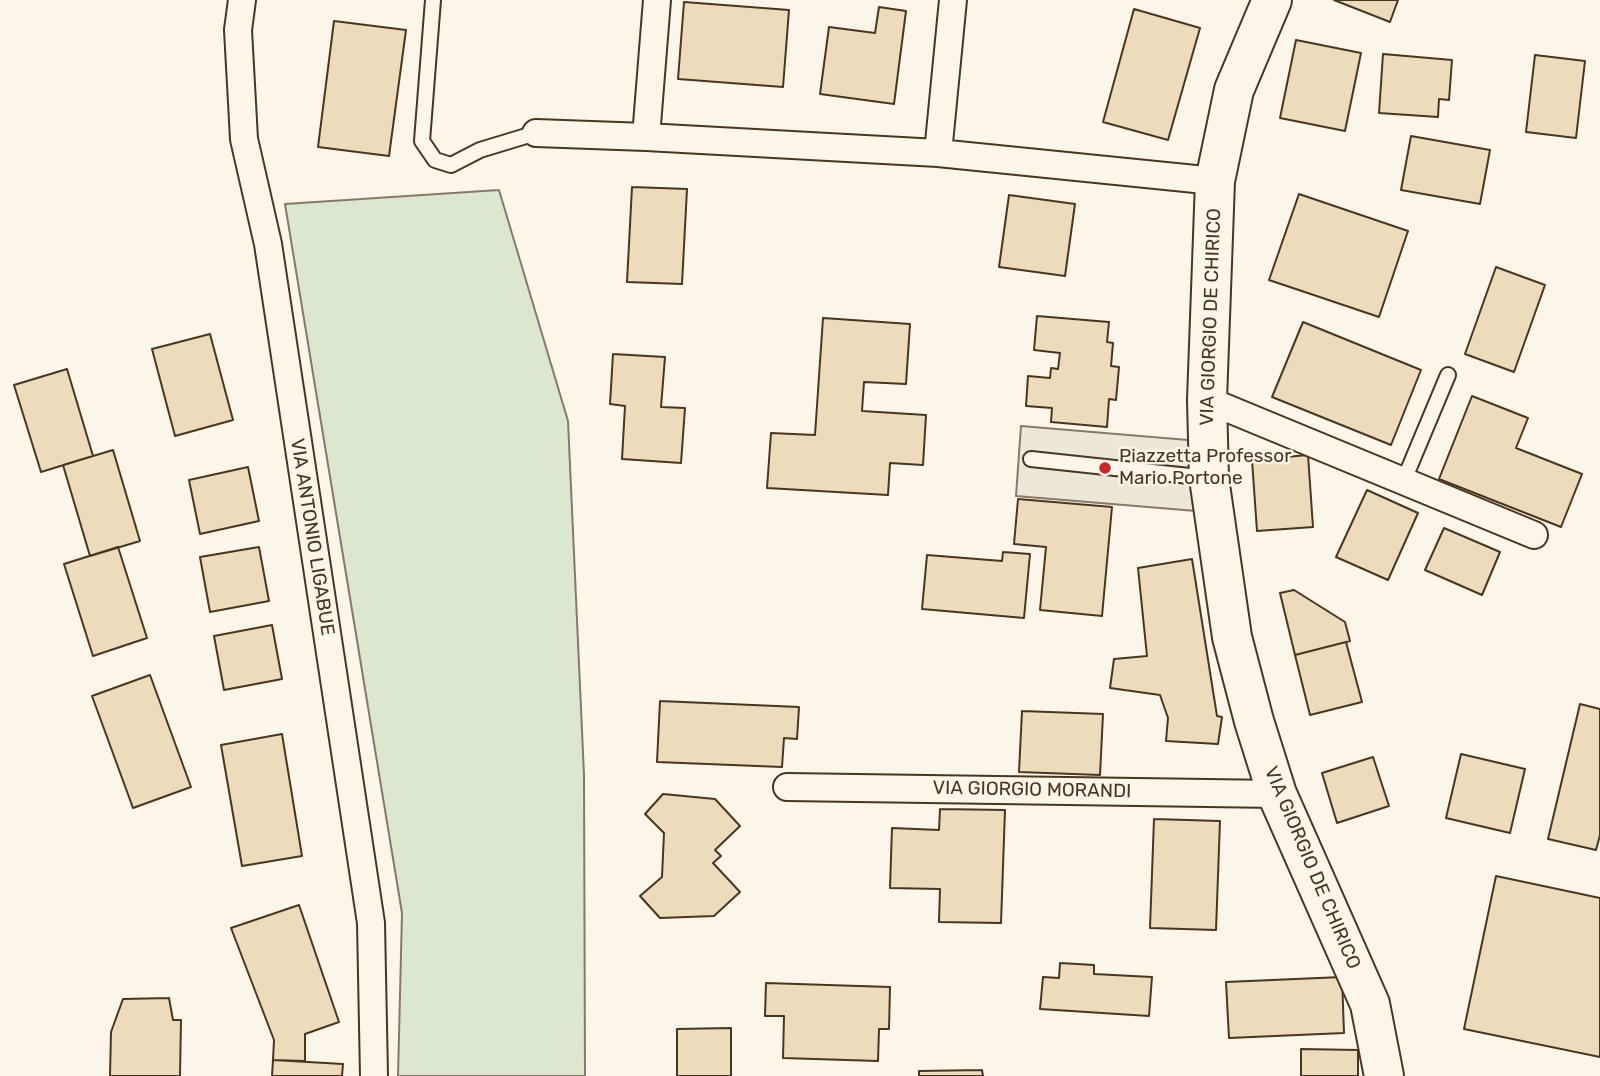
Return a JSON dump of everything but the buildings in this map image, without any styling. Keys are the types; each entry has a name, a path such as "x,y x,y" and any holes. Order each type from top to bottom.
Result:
{"main road":[{"name":"VIA GIORGIO DE CHIRICO","path":"1272,0 1234,90 1215,181 1207,400 1209,478 1232,637 1254,721 1277,794 1370,1004 1384,1076"}],"street":[{"name":"VIA ANTONIO LIGABUE","path":"242,0 238,30 244,139 268,244 371,923 374,1076"},
{"path":"646,137 657,0"},
{"path":"938,153 953,0"},
{"path":"536,133 938,153 1215,181"},
{"path":"1207,400 1534,535"},
{"name":"VIA GIORGIO MORANDI","path":"787,787 1277,794"}],"lane":[{"path":"433,0 422,141 435,160 450,164 480,150 536,133"},
{"path":"1404,480 1448,375"},
{"path":"1031,459 1209,478"}],"green space":[{"path":"499,190 568,421 584,775 585,1076 398,1076 402,913 285,204"}],"shaded area":[{"name":"Piazzetta Professor Mario Portone","path":"1021,426 1188,440 1196,511 1016,496"}],"place":[{"name":"Piazzetta Professor Mario Portone","path":"1105,468"}]}
